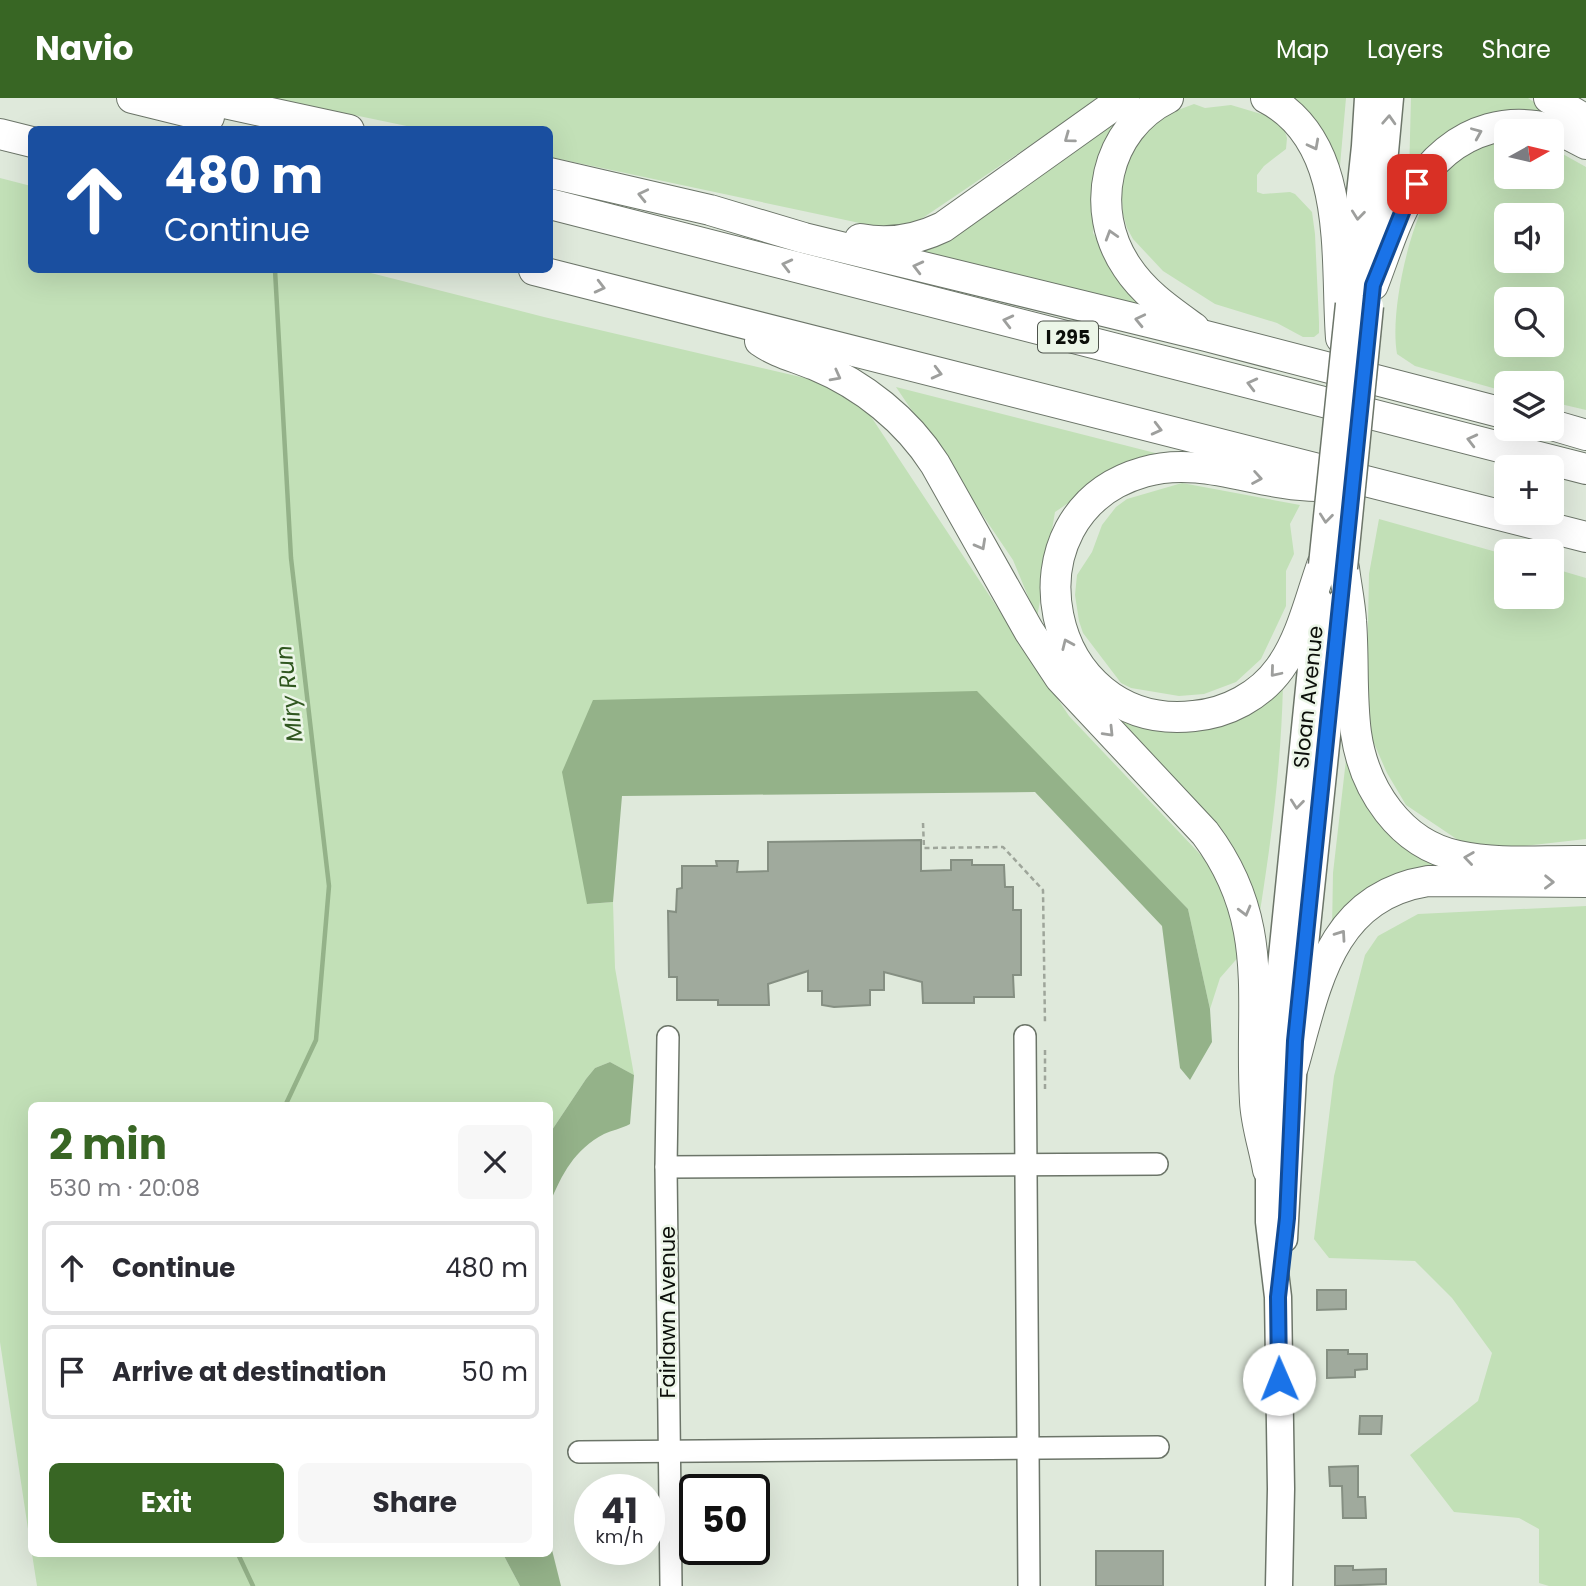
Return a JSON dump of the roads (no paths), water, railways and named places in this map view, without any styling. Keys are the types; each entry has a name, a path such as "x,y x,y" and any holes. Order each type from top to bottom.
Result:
{"highway":[{"path":"132,98 241,126"},
{"path":"188,98 211,100 331,126"},
{"path":"553,174 749,220 880,242 900,241 922,236 968,212 1124,98"},
{"path":"1168,98 1144,114 1119,145 1106,183 1106,217 1114,244 1135,278 1150,294 1206,336"},
{"path":"1266,98 1301,125 1314,143 1323,164 1357,299"},
{"path":"1549,98 1586,120"},
{"path":"1343,359 1357,299 1411,194 1436,160 1456,144 1485,130 1528,124 1563,132 1586,144"},
{"path":"0,134 28,141"},
{"name":"I 295","path":"553,205 1586,469"},
{"path":"749,220 804,238 1206,336 1494,411"},
{"path":"546,273 1586,537"},
{"path":"728,320 773,350 847,381 906,426 935,464 1034,639 1060,678 1205,834 1224,860 1242,898 1250,926 1254,970 1255,1104 1268,1170"},
{"path":"1333,566 1278,671 1243,701 1200,716 1163,716 1139,711 1115,700 1078,665 1066,645 1056,614 1057,565 1069,533 1096,499 1135,474 1157,469 1195,468 1307,486 1380,486"},
{"path":"1333,566 1351,621 1353,696 1358,747 1373,785 1392,816 1416,839 1459,857 1586,861"},
{"path":"1293,1067 1329,952 1358,912 1380,896 1403,886 1428,881 1586,882"}],"main road":[{"name":"Sloan Avenue","path":"1278,1297 1287,1218 1293,1067 1357,299 1368,98"},
{"name":"Sloan Avenue","path":"1357,299 1390,98"},
{"name":"Sloan Avenue","path":"1279,1586 1278,1297 1269,1222 1268,1170 1271,1058 1333,566 1343,359"}],"street":[{"path":"1025,1036 1027,1448 1036,1584"},
{"name":"Fairlawn Avenue","path":"668,1037 666,1167 671,1586"},
{"path":"666,1167 1157,1164"},
{"path":"579,1452 1158,1447"}],"waterway":[{"name":"Miry Run","path":"275,273 291,558 329,886 316,1040 287,1102"},
{"name":"Miry Run","path":"239,1557 253,1586"}]}
